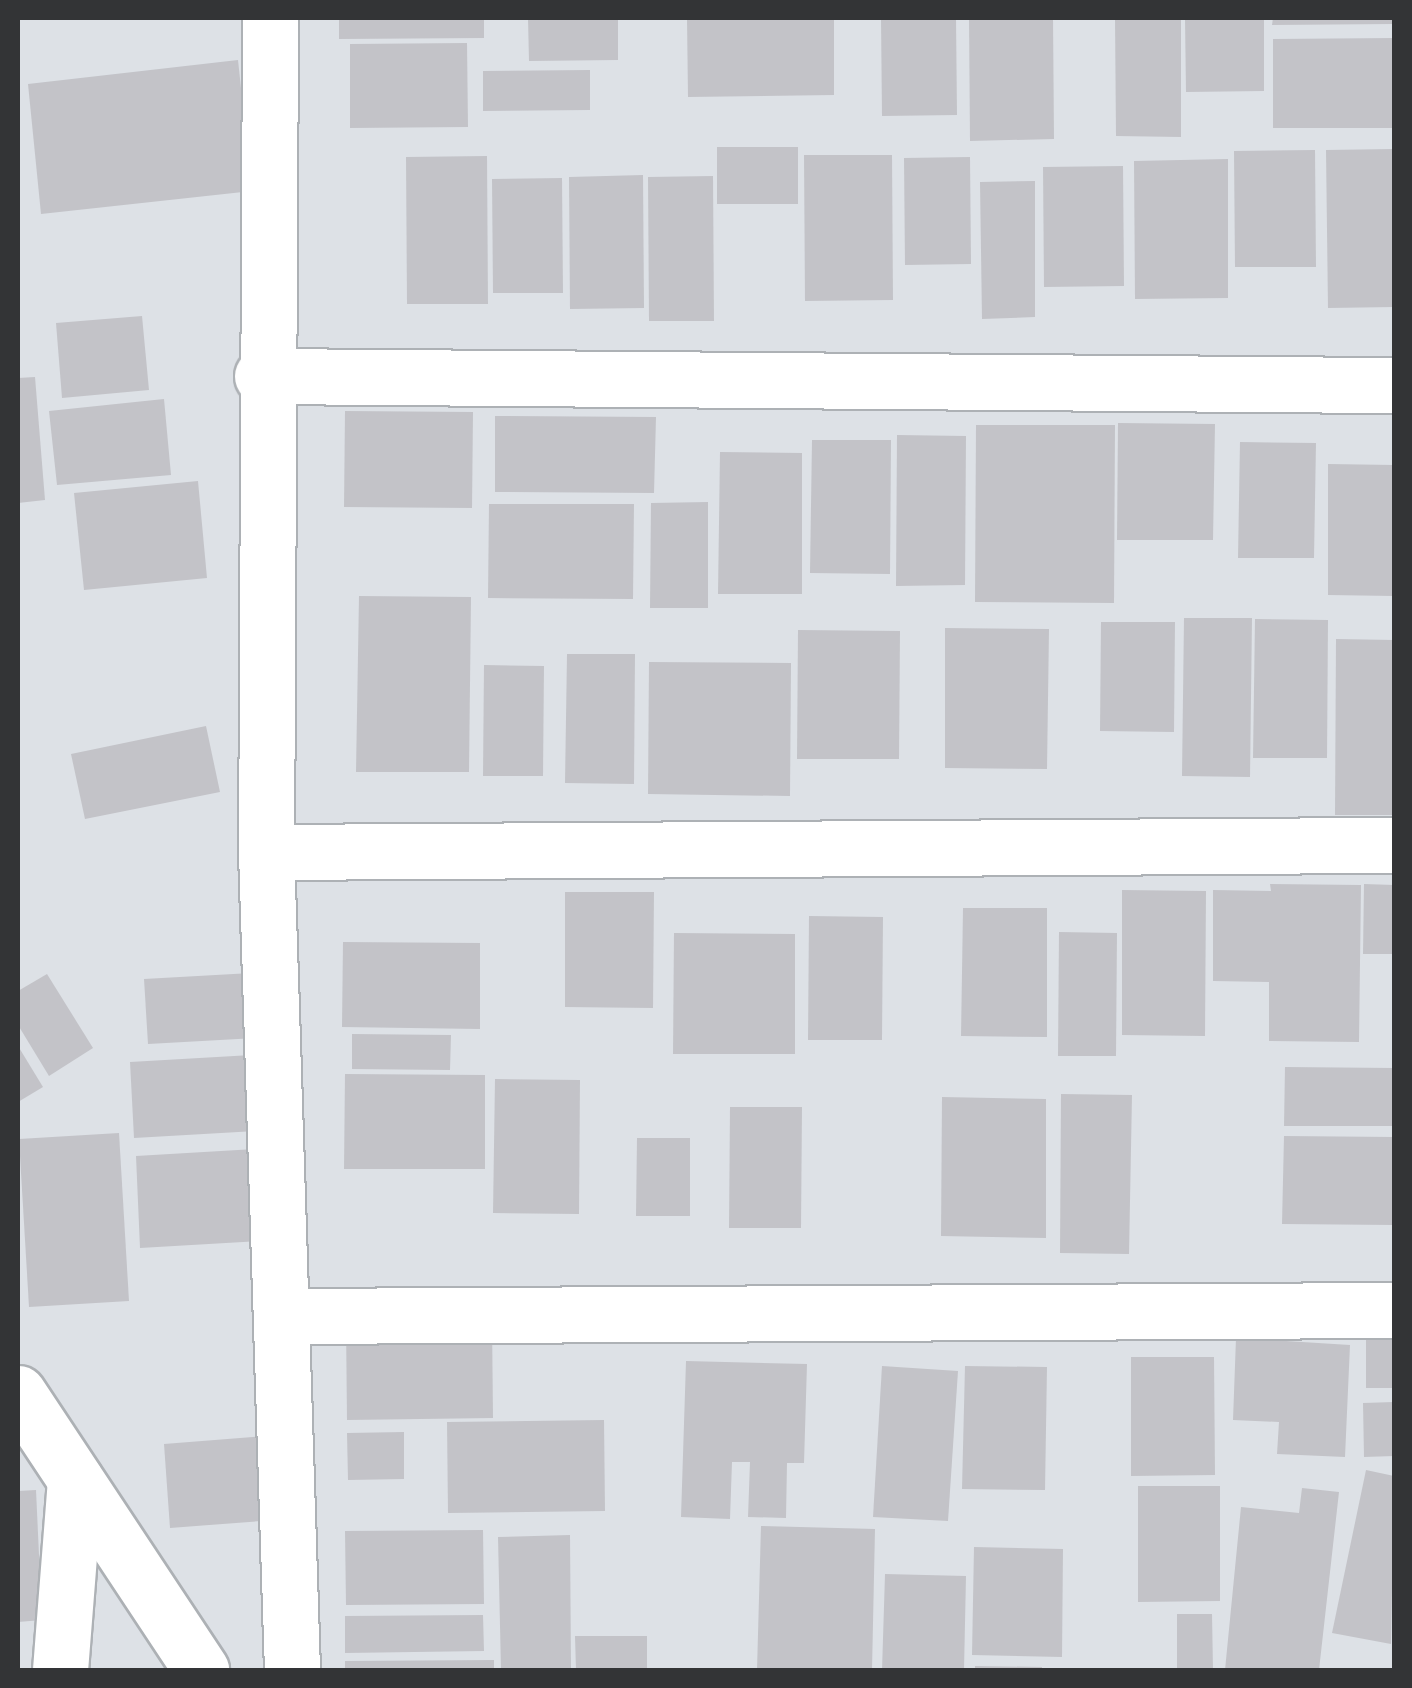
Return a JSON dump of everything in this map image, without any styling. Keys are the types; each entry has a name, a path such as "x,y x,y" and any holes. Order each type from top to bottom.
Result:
{"street":[{"path":"270,18 262,376 266,852 286,1316 292,1670"},
{"path":"262,376 1394,384"},
{"path":"266,852 1394,845"},
{"path":"286,1316 1394,1310"},
{"path":"18,1392 186,1662"},
{"path":"60,1670 75,1480"}],"building":[{"path":"339,18 484,18 484,38 339,39"},
{"path":"528,18 618,18 618,60 529,61"},
{"path":"687,18 834,18 834,95 688,97"},
{"path":"881,18 956,18 957,115 882,116"},
{"path":"969,18 1053,18 1054,139 970,141"},
{"path":"1115,18 1181,18 1181,137 1116,136"},
{"path":"1185,18 1264,18 1264,91 1186,92"},
{"path":"1273,18 1394,18 1394,24 1272,25"},
{"path":"1394,38 1394,128 1273,128 1273,39"},
{"path":"467,43 468,127 350,128 350,44"},
{"path":"238,60 252,191 41,214 28,84"},
{"path":"590,70 590,110 483,111 483,71"},
{"path":"717,147 798,147 798,204 717,204"},
{"path":"1394,149 1394,307 1328,308 1326,150"},
{"path":"1315,150 1316,267 1235,267 1234,151"},
{"path":"804,155 892,155 893,300 805,301"},
{"path":"487,156 488,304 407,304 406,157"},
{"path":"970,157 971,264 905,265 904,158"},
{"path":"1228,159 1228,298 1135,299 1134,161"},
{"path":"1123,166 1124,286 1044,287 1043,167"},
{"path":"643,175 644,308 570,309 569,177"},
{"path":"713,176 714,321 649,321 648,177"},
{"path":"562,178 563,293 493,293 492,179"},
{"path":"1035,181 1035,317 982,319 980,182"},
{"path":"142,316 149,390 62,398 56,323"},
{"path":"35,377 45,500 18,503 18,378"},
{"path":"164,399 171,475 57,485 49,411"},
{"path":"345,411 473,412 472,508 344,507"},
{"path":"495,416 656,417 654,493 495,492"},
{"path":"1118,423 1215,424 1213,540 1117,540"},
{"path":"976,425 1115,425 1114,603 975,602"},
{"path":"897,435 966,436 965,585 896,586"},
{"path":"812,440 891,440 890,574 810,573"},
{"path":"1240,442 1316,443 1314,558 1238,558"},
{"path":"720,452 802,453 802,594 718,594"},
{"path":"1328,464 1394,465 1394,596 1328,595"},
{"path":"198,481 207,578 84,590 74,493"},
{"path":"708,502 708,608 650,608 651,503"},
{"path":"489,504 634,504 633,599 488,598"},
{"path":"359,596 471,597 469,772 356,772"},
{"path":"1184,618 1252,618 1250,777 1182,776"},
{"path":"1255,619 1328,620 1327,758 1253,758"},
{"path":"1101,622 1175,622 1174,732 1100,731"},
{"path":"945,628 1049,629 1047,769 945,768"},
{"path":"798,630 900,631 899,759 797,759"},
{"path":"1336,639 1394,640 1394,815 1335,815"},
{"path":"567,654 635,654 634,784 565,783"},
{"path":"649,662 791,663 790,796 648,794"},
{"path":"484,665 544,666 543,776 483,776"},
{"path":"206,726 220,792 85,819 71,754"},
{"path":"1270,884 1361,885 1359,1042 1269,1041 1269,982 1213,981 1213,890 1271,891"},
{"path":"1364,884 1394,885 1394,954 1363,954"},
{"path":"1122,890 1206,891 1205,1036 1122,1035"},
{"path":"565,892 654,892 653,1008 565,1007"},
{"path":"963,908 1047,908 1047,1037 961,1036"},
{"path":"809,916 883,917 882,1040 808,1040"},
{"path":"1059,932 1117,933 1116,1056 1058,1056"},
{"path":"674,933 795,934 795,1054 673,1054"},
{"path":"343,942 480,943 480,1029 342,1027"},
{"path":"269,972 273,1037 148,1044 144,979"},
{"path":"47,974 93,1048 49,1076 18,1025 18,991"},
{"path":"352,1034 451,1035 450,1070 352,1069"},
{"path":"18,1046 43,1087 18,1102"},
{"path":"270,1054 274,1130 134,1138 130,1062"},
{"path":"1285,1067 1394,1068 1394,1126 1284,1126"},
{"path":"345,1074 485,1075 485,1169 344,1169"},
{"path":"495,1079 580,1080 579,1214 493,1213"},
{"path":"1061,1094 1132,1095 1129,1254 1060,1253"},
{"path":"942,1097 1046,1099 1046,1238 941,1236"},
{"path":"730,1107 802,1107 801,1228 729,1228"},
{"path":"119,1133 129,1301 29,1307 19,1139"},
{"path":"1284,1136 1394,1137 1394,1225 1282,1224"},
{"path":"637,1138 690,1138 690,1216 636,1216"},
{"path":"255,1149 260,1241 140,1248 136,1156"},
{"path":"492,1321 493,1418 347,1420 346,1322"},
{"path":"1366,1335 1394,1335 1394,1388 1366,1388"},
{"path":"1236,1338 1350,1345 1345,1457 1277,1454 1279,1422 1233,1420"},
{"path":"1131,1357 1214,1357 1215,1475 1131,1476"},
{"path":"686,1361 807,1364 804,1463 787,1463 786,1518 748,1517 750,1462 732,1462 730,1519 681,1517"},
{"path":"882,1366 958,1371 948,1521 873,1517"},
{"path":"965,1366 1047,1367 1045,1490 962,1489"},
{"path":"1394,1402 1394,1456 1364,1457 1363,1403"},
{"path":"604,1420 605,1511 448,1513 447,1422"},
{"path":"404,1432 404,1479 348,1480 347,1433"},
{"path":"280,1435 287,1519 170,1528 164,1444"},
{"path":"1366,1470 1394,1476 1391,1644 1332,1633"},
{"path":"1138,1486 1220,1486 1220,1601 1138,1602"},
{"path":"1302,1488 1339,1492 1319,1670 1225,1670 1241,1507 1299,1513"},
{"path":"36,1490 42,1620 18,1622 18,1491"},
{"path":"761,1526 875,1529 872,1670 757,1670"},
{"path":"483,1530 484,1604 346,1605 345,1531"},
{"path":"570,1535 571,1670 501,1670 498,1537"},
{"path":"974,1547 1063,1549 1062,1657 972,1655"},
{"path":"885,1574 966,1576 964,1670 882,1670"},
{"path":"1177,1614 1212,1614 1213,1670 1177,1670"},
{"path":"483,1615 484,1651 345,1653 345,1616"},
{"path":"575,1636 647,1636 647,1670 576,1670"},
{"path":"494,1660 494,1670 345,1670 345,1661"},
{"path":"975,1666 1042,1667 1042,1670 975,1670"}]}
